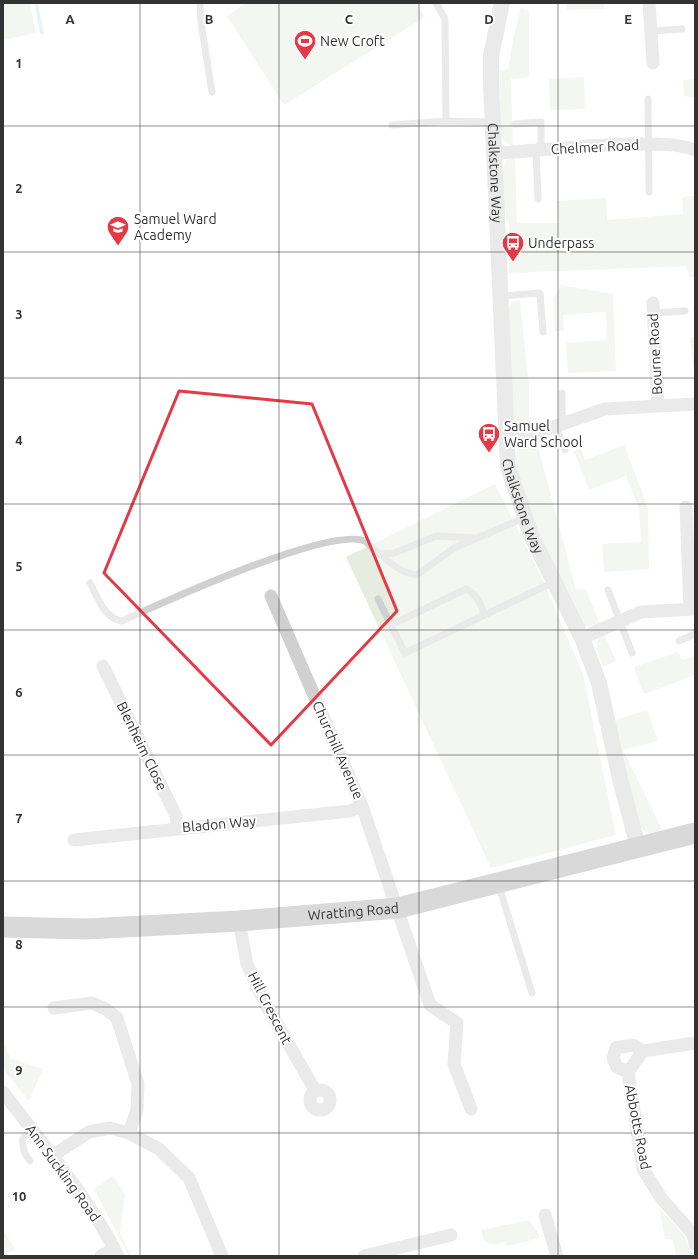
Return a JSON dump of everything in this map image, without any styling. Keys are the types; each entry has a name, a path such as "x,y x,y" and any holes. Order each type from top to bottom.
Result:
{"main road":[{"name":"Wratting Road","path":"3,927 86,929 239,921 398,908 498,881 695,833"}],"street":[{"name":"Chalkstone Way","path":"502,3 491,56 500,296 508,435 508,467 524,518 582,638 599,683 620,779 638,847"},
{"path":"649,3 653,63"},
{"name":"Chelmer Road","path":"495,153 605,144 680,145 695,150"},
{"name":"Bourne Road","path":"653,308 658,405"},
{"name":"Bourne Road","path":"508,435 536,433 605,410 658,405 695,404"},
{"path":"582,638 641,612 692,609 689,515"},
{"name":"Churchill Avenue","path":"270,596 362,806 430,1005 458,1023 454,1064 471,1109"},
{"name":"Blenheim Close","path":"103,666 176,816 177,828"},
{"name":"Bladon Way","path":"74,840 350,811 362,806"},
{"name":"Hill Crescent","path":"239,921 248,964 266,1005 316,1090"},
{"path":"54,1008 92,1003 106,1009 117,1018 138,1084 137,1110 129,1133"},
{"path":"628,1072 617,1067 613,1058 616,1048 633,1045 643,1051 695,1043"},
{"name":"Abbotts Road","path":"643,1051 628,1072 643,1169 661,1198 693,1234 695,1244"},
{"name":"Ann Suckling Road","path":"3,1092 52,1156 107,1234 116,1252"},
{"path":"52,1156 88,1132 110,1128 129,1133 160,1149 189,1178 222,1256"},
{"path":"545,1215 557,1256"},
{"path":"364,1256 451,1235"},
{"path":"101,1256 116,1252"}],"lane":[{"path":"200,3 201,23 212,92"},
{"path":"436,3 445,19 446,121"},
{"path":"652,31 682,29"},
{"path":"648,99 649,192"},
{"path":"392,125 446,121 493,122"},
{"path":"515,124 541,122 538,150 538,199"},
{"path":"500,296 540,293 543,332"},
{"path":"653,308 685,311"},
{"path":"562,393 559,425 565,450"},
{"path":"90,583 103,608 115,620 122,621 171,599 250,567 315,546 348,540 365,541 395,568 405,573 417,575 454,548 524,518"},
{"path":"379,553 392,554 436,536 478,538"},
{"path":"378,599 405,653 554,582"},
{"path":"391,625 466,589 471,591 477,597 485,614"},
{"path":"608,590 632,653"},
{"path":"679,640 695,634"},
{"path":"498,881 532,993"},
{"path":"30,1161 23,1149 22,1143 23,1138 32,1130"}],"highlighted area":[{"path":"179,391 312,404 397,611 271,745 104,573"}],"shaded area":[{"path":"3,3 30,3 36,33 3,40"},
{"name":"New Croft","path":"246,3 416,3 425,17 284,105 227,16"},
{"path":"566,3 604,3 604,9 567,10"},
{"path":"521,8 529,11 529,77 511,79 513,146 504,141 501,135 499,70 508,69 514,35"},
{"path":"584,77 585,109 550,110 549,79"},
{"path":"695,79 695,98 684,96 683,80"},
{"path":"515,155 517,223 558,223 557,201 606,198 607,220 683,214 682,197 695,196 695,277 689,277 687,266 509,273 509,224 507,223 502,174 506,161"},
{"path":"561,285 613,294 616,371 568,373 566,343 607,340 606,312 563,315 564,331 555,331 553,299"},
{"path":"520,300 529,388 529,430 519,427 513,416 508,308 512,302"},
{"path":"695,336 695,367 693,367 690,337"},
{"path":"536,439 576,590 586,589 600,624 590,627 584,626 531,519 520,490 516,460 518,446"},
{"path":"624,445 648,508 649,569 604,572 602,544 641,542 639,508 626,476 589,490 574,451 581,448 585,460"},
{"path":"495,484 540,574 583,674 616,835 491,868 346,557"},
{"path":"604,633 616,661 603,667 598,653 597,644 598,640"},
{"path":"678,652 682,660 695,656 695,675 644,694 634,667"},
{"path":"647,710 658,741 623,750 664,833 655,834 646,832 638,823 615,720"},
{"path":"3,1041 10,1058 43,1069 29,1101 3,1069"},
{"path":"113,1176 125,1194 120,1233 131,1256 129,1256 94,1189"},
{"path":"659,1208 683,1234 693,1256 676,1256 673,1240 665,1239"},
{"path":"529,1220 540,1238 507,1246 506,1242 494,1245 484,1241 481,1230"},
{"path":"3,1230 16,1250 3,1255"}],"waterway":[{"path":"36,3 42,33"}],"place":[{"name":"New Croft","path":"305,60"},
{"name":"Samuel Ward Academy","path":"118,246"},
{"name":"Underpass","path":"513,262"},
{"name":"Samuel Ward School","path":"489,454"}]}
